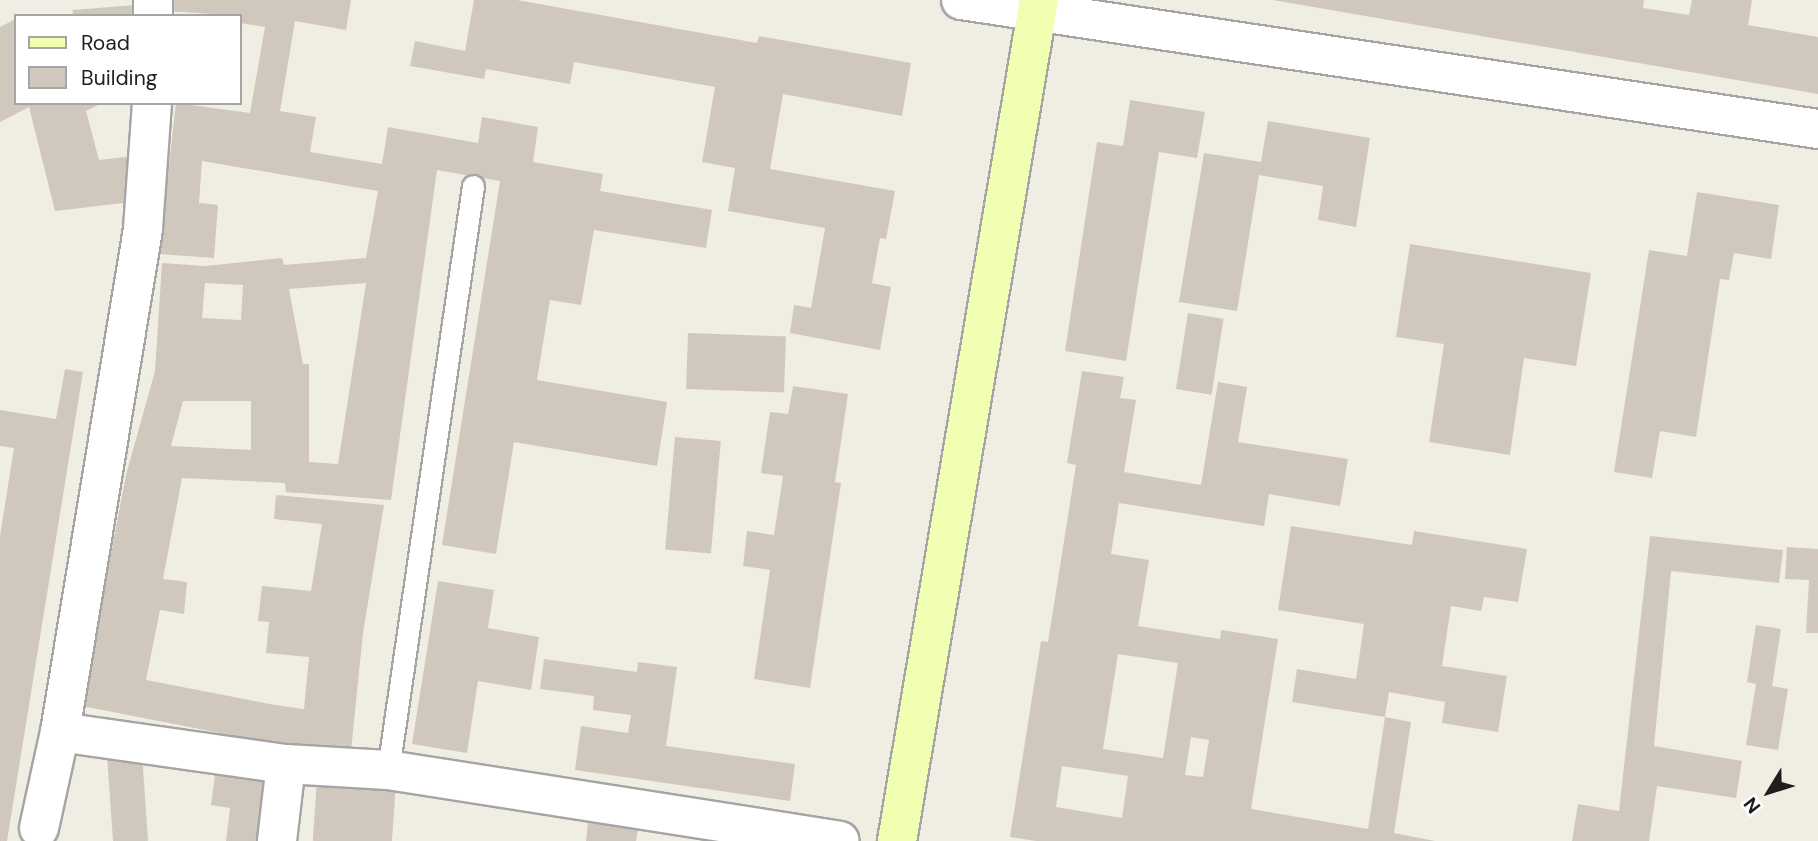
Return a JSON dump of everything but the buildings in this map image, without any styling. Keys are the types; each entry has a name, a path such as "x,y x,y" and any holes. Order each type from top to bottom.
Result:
{"main road":[{"path":"897,841 1038,7"}],"street":[{"path":"961,0 1038,7 1818,128"},
{"path":"40,828 60,732 143,229 152,105"},
{"path":"60,732 286,764 388,770 839,841"},
{"path":"276,841 286,764"}],"lane":[{"path":"388,770 473,186"}]}
